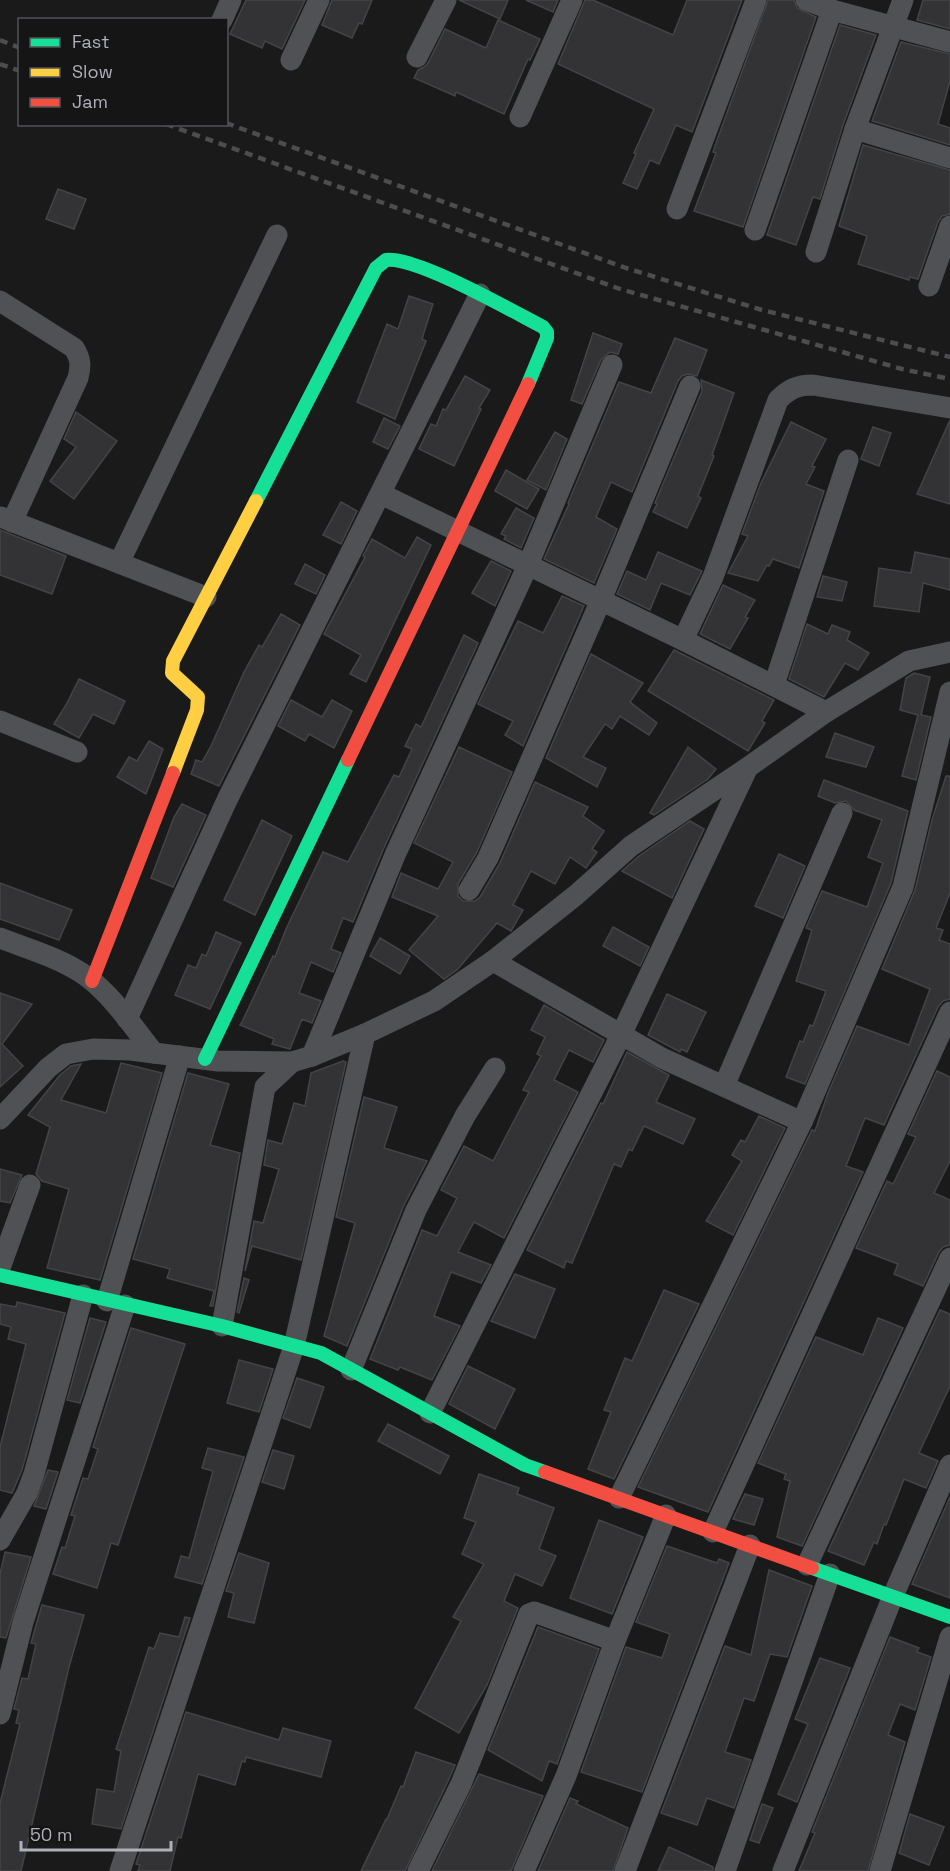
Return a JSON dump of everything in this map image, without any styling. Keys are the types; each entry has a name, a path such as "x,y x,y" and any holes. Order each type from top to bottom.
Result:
{"street":[{"path":"223,18 231,0"},
{"path":"291,60 319,0"},
{"path":"417,57 446,0"},
{"path":"520,117 572,0"},
{"path":"677,209 756,0"},
{"path":"806,0 832,10 950,42"},
{"path":"816,252 855,129 903,0"},
{"path":"755,230 832,10"},
{"path":"855,129 950,158"},
{"path":"929,286 950,226"},
{"path":"119,563 277,235"},
{"path":"92,981 197,710 198,697 176,678 171,668 173,661 376,268 386,260 407,261 480,294 543,327 547,332 547,338 521,400 205,1059"},
{"path":"127,1019 227,800 480,294"},
{"path":"0,301 75,348 81,366 78,378 6,520 206,597"},
{"path":"302,1059 528,565 612,365"},
{"path":"683,640 713,577 778,400 787,391 800,385 813,385 950,408"},
{"path":"469,890 488,858 601,600 690,386"},
{"path":"774,685 848,460"},
{"path":"381,494 826,712"},
{"path":"222,1326 265,1087 302,1059 365,1034 434,1001 493,961 576,895 631,846 826,712 909,662 950,652"},
{"path":"619,1498 802,1122 903,887 950,692"},
{"path":"0,721 77,752"},
{"path":"430,1413 621,1035 747,768"},
{"path":"724,1086 842,813"},
{"path":"0,938 68,965 92,981 102,989 154,1053"},
{"path":"493,961 662,1058 802,1122"},
{"path":"713,1532 950,1012"},
{"path":"120,1871 294,1346 365,1034"},
{"path":"0,1119 48,1068 66,1054 93,1049 130,1050 218,1061 302,1059"},
{"path":"0,1714 9,1642 116,1303 180,1056"},
{"path":"351,1370 416,1210 465,1116 495,1068"},
{"path":"0,1268 30,1185"},
{"path":"807,1565 950,1258"},
{"path":"0,1275 222,1326 321,1353 525,1465 950,1617"},
{"path":"0,1540 27,1493 34,1474 83,1295"},
{"path":"783,1871 893,1596 950,1465"},
{"path":"524,1871 566,1776 615,1641 666,1515"},
{"path":"625,1871 750,1545"},
{"path":"724,1871 830,1574"},
{"path":"418,1871 461,1784 529,1614 534,1612 615,1641"},
{"path":"880,1871 950,1637"}],"building":[{"path":"246,0 305,0 282,49 265,41 262,48 230,34"},
{"path":"332,0 372,0 362,24 359,23 352,38 322,25"},
{"path":"459,0 508,0 500,19"},
{"path":"526,0 558,0 553,12"},
{"path":"585,0 593,0 673,35 687,0 742,0 692,132 676,125 659,164 650,160 637,189 623,183 654,109 558,64"},
{"path":"768,0 794,0 797,8 816,17 743,227 694,211"},
{"path":"923,0 950,0 950,29 917,20"},
{"path":"498,20 540,39 530,60 528,59 504,114 456,92 455,96 414,78 418,70 428,63 445,29 486,48"},
{"path":"840,25 876,35 843,125 820,199 813,197 796,245 767,235"},
{"path":"901,42 950,54 950,81 938,124 950,128 950,145 872,121"},
{"path":"863,145 950,170 950,214 942,216 938,222 918,279 910,277 909,280 858,264 867,236 839,226"},
{"path":"58,189 86,199 74,229 46,219"},
{"path":"409,296 433,304 422,339 426,341 395,419 357,402 387,324 398,329"},
{"path":"593,333 622,344 618,354 610,352 601,360 582,404 571,400"},
{"path":"675,338 707,350 697,376 688,374 682,376 678,381 632,492 611,482 596,517 617,529 594,583 544,559 619,382 651,393"},
{"path":"465,376 490,390 479,408 481,409 454,466 419,449 431,424 436,426 443,409 446,410"},
{"path":"701,380 734,393 712,455 714,456 698,496 701,498 687,528 653,512 702,391"},
{"path":"76,412 117,441 74,499 50,481 76,447 64,439"},
{"path":"384,418 400,426 388,449 373,442"},
{"path":"950,420 950,504 917,494"},
{"path":"791,422 826,439 812,466 815,467 806,484 824,491 799,568 773,559 758,581 728,573 748,536 742,534 761,483"},
{"path":"873,427 891,433 879,466 861,459"},
{"path":"555,432 567,439 546,490 527,480"},
{"path":"506,470 539,489 527,509 495,491"},
{"path":"341,502 357,511 341,544 323,535"},
{"path":"516,508 534,518 521,548 504,539 506,536 501,534"},
{"path":"0,530 66,556 52,594 0,575"},
{"path":"417,537 431,545 366,682 350,674 361,655 324,634 365,557 363,556 372,539 405,558"},
{"path":"658,552 702,571 690,595 661,583 650,610 617,594 627,571 646,580"},
{"path":"915,552 950,559 950,590 923,583 919,612 874,606 879,568 911,573"},
{"path":"491,561 511,571 495,606 472,593"},
{"path":"305,564 325,575 316,594 295,584"},
{"path":"823,576 847,582 842,601 817,597"},
{"path":"723,585 755,600 745,617 748,618 730,649 700,634"},
{"path":"562,596 584,606 523,746 505,735 513,721 478,704 518,621 543,633"},
{"path":"281,614 300,625 219,786 191,774 196,760 202,762 211,746 244,672 259,645 262,647"},
{"path":"807,624 828,634 832,625 850,632 847,640 869,653 858,670 845,663 824,697 789,679"},
{"path":"464,635 478,643 383,850 353,922 343,918 331,949 341,953 333,972 311,962 299,993 321,1001 312,1023 302,1019 290,1049 272,1044 274,1039 240,1025 273,956 275,957 323,852 348,862 394,775 399,777 412,749 405,746 416,724 421,727"},
{"path":"674,650 774,700 762,721 765,723 748,751 648,691"},
{"path":"591,654 643,683 630,702 657,723 649,735 620,716 612,729 605,724 583,757 606,768 597,787 546,758"},
{"path":"914,673 930,677 921,715 931,717 916,780 902,776 918,715 900,710 906,678"},
{"path":"79,679 125,701 114,724 93,714 79,738 54,724"},
{"path":"291,700 322,717 332,700 352,711 334,748 309,734 305,741 278,726"},
{"path":"835,733 874,747 866,767 826,757"},
{"path":"149,741 163,749 146,794 117,777 129,757 137,761"},
{"path":"459,747 512,772 477,852 458,884 458,896 463,901 475,901 480,897 500,863 535,782 588,807 583,816 604,831 592,849 597,852 586,868 570,857 555,884 531,871 513,905 523,910 511,931 497,923 457,970 444,979 409,950 438,916 392,897 401,873 438,889 453,862 414,843"},
{"path":"688,747 716,769 708,779 654,815 650,813"},
{"path":"946,776 950,776 950,893 936,928 943,930 939,940 950,944 950,999 943,1001 938,1007 884,1125 865,1118 846,1166 863,1172 708,1512 638,1487 812,1130 815,1131 828,1093 857,1026 909,1045 930,989 882,969 915,890 932,820"},
{"path":"824,780 908,811 891,883 805,1084 786,1077 800,1041 803,1042 810,1025 813,1026 826,991 796,981 812,930 806,928 822,891 867,907 883,863 868,857 882,820 854,810 846,801 835,803 818,796"},
{"path":"182,804 206,815 173,887 151,878 174,817"},
{"path":"262,820 292,836 255,915 224,900"},
{"path":"690,821 704,829 672,898 622,871 639,856"},
{"path":"779,854 805,866 783,918 755,906"},
{"path":"0,883 72,910 59,940 0,919"},
{"path":"613,927 649,947 640,966 603,946"},
{"path":"216,932 241,943 210,1009 175,995 188,965 196,968 202,954 206,956"},
{"path":"380,938 410,956 400,974 370,956"},
{"path":"0,993 32,1004 2,1044 23,1066 0,1087"},
{"path":"667,994 706,1012 687,1052 681,1049 680,1052 648,1035"},
{"path":"544,1005 604,1040 593,1062 569,1050 554,1080 578,1092 504,1238 474,1222 458,1252 491,1265 481,1283 451,1272 434,1316 460,1326 432,1380 400,1367 398,1370 370,1359 422,1230 437,1236 457,1198 441,1190 464,1146 493,1161 529,1092 523,1090 541,1056 537,1054 545,1037 531,1030"},
{"path":"627,1052 669,1075 656,1102 695,1119 683,1144 644,1126 632,1151 629,1149 621,1167 614,1164 572,1263 566,1261 564,1268 527,1250 601,1103 603,1104"},
{"path":"343,1061 346,1062 301,1260 252,1246 245,1271 254,1221 263,1223 279,1169 264,1165 268,1140 282,1144 294,1103 305,1106 311,1073"},
{"path":"121,1063 162,1073 100,1280 47,1268 69,1189 42,1181 36,1174 50,1127 28,1115 60,1075 71,1066 81,1064 61,1100 106,1113"},
{"path":"937,1071 950,1077 950,1161 934,1193 950,1200 950,1245 943,1247 939,1252 923,1286 894,1274 898,1264 856,1248 887,1181 893,1184 916,1137 908,1134"},
{"path":"188,1073 229,1084 210,1145 240,1153 213,1306 210,1306 214,1291 167,1278 170,1269 133,1259"},
{"path":"364,1097 397,1107 384,1148 427,1161 404,1205 347,1346 324,1336 355,1223 336,1217"},
{"path":"759,1116 785,1128 733,1235 706,1221 742,1161 732,1155 741,1140 745,1142"},
{"path":"0,1169 22,1175 10,1203 0,1201"},
{"path":"515,1274 555,1289 535,1338 491,1321"},
{"path":"244,1278 249,1280 239,1313 237,1312"},
{"path":"664,1290 699,1304 614,1479 588,1469 611,1412 604,1410 625,1358 632,1361"},
{"path":"17,1302 65,1313 22,1470 12,1493 0,1490 0,1447 26,1344 8,1339 11,1327 0,1324 0,1304 16,1307"},
{"path":"940,1310 950,1314 950,1386 919,1453 938,1461 926,1488 904,1479 886,1525 884,1524 877,1544 874,1542 864,1565 828,1551"},
{"path":"90,1318 106,1322 80,1403 67,1400"},
{"path":"878,1318 903,1328 802,1546 777,1537 790,1481 784,1479 786,1474 758,1463 816,1337 863,1355"},
{"path":"131,1328 185,1344 118,1545 111,1543 97,1588 53,1574 62,1547 65,1548 75,1516 71,1515 83,1478 88,1479 98,1449 93,1447"},
{"path":"239,1360 273,1369 259,1412 227,1403"},
{"path":"468,1366 515,1389 495,1429 449,1404"},
{"path":"297,1378 324,1387 310,1428 283,1418"},
{"path":"388,1424 449,1456 440,1474 378,1441"},
{"path":"208,1448 244,1457 202,1584 175,1577 181,1556 189,1558 213,1471 202,1468"},
{"path":"273,1450 294,1456 284,1489 262,1482"},
{"path":"48,1470 58,1472 46,1509 34,1506"},
{"path":"479,1474 519,1488 517,1494 554,1508 539,1549 556,1556 542,1586 515,1574 504,1601 518,1608 487,1685 459,1733 415,1708 461,1621 453,1617 484,1564 462,1554 476,1522 464,1518"},
{"path":"745,1494 763,1499 754,1525 733,1519"},
{"path":"950,1497 950,1598 912,1584"},
{"path":"599,1520 643,1537 612,1614 570,1598"},
{"path":"667,1546 717,1563 719,1559 729,1563 642,1792 581,1772 626,1647 662,1658 670,1634 636,1622"},
{"path":"5,1552 31,1557 6,1638 0,1637 0,1574"},
{"path":"239,1553 269,1563 254,1623 228,1617 234,1593 226,1591"},
{"path":"769,1570 812,1586 787,1657 770,1654 754,1701 744,1698 725,1752 751,1760 734,1808 707,1798 697,1825 661,1813 725,1646 751,1655"},
{"path":"42,1605 84,1615 69,1667 21,1871 0,1871 0,1803 20,1724 16,1723 19,1710 14,1709 22,1678 28,1679 36,1644 31,1643"},
{"path":"185,1617 190,1618 121,1829 92,1824 97,1789 114,1792 121,1751 116,1749 149,1647 154,1649 160,1633 179,1637"},
{"path":"538,1627 599,1649 557,1764 549,1761 542,1781 488,1750"},
{"path":"890,1637 919,1648 917,1652 931,1657 915,1710 900,1704 888,1735 905,1742 868,1871 799,1871 815,1833 812,1832"},
{"path":"820,1658 850,1668 797,1802 778,1794 808,1724 795,1719"},
{"path":"186,1712 279,1740 283,1728 331,1741 321,1777 246,1757 245,1762 242,1761 235,1785 198,1774 170,1871 138,1871 140,1865 136,1864"},
{"path":"416,1752 455,1765 449,1779 405,1871 361,1871 401,1786 403,1787"},
{"path":"479,1774 543,1796 511,1871 432,1871"},
{"path":"570,1798 578,1801 576,1804 628,1828 613,1871 538,1871"},
{"path":"762,1804 773,1808 759,1843 750,1840"},
{"path":"910,1814 944,1827 929,1865 899,1853"},
{"path":"669,1847 713,1867 713,1871 658,1871"}],"railway":[{"path":"0,40 18,47"},
{"path":"0,64 18,70"},
{"path":"228,124 626,268 762,310 950,357"},
{"path":"172,126 620,289 902,369 950,379"}],"traffic: fast":[{"path":"256,501 376,268 386,260 400,261 441,275 543,327 547,332 547,338 528,384"},
{"path":"205,1059 348,760"},
{"path":"0,1275 222,1326 321,1353 525,1465 545,1472"},
{"path":"812,1568 950,1617"}],"traffic: slow":[{"path":"173,773 197,710 198,697 172,673 173,661 256,501"}],"traffic: jam":[{"path":"348,760 528,384"},
{"path":"92,981 173,773"},
{"path":"545,1472 812,1568"}]}
